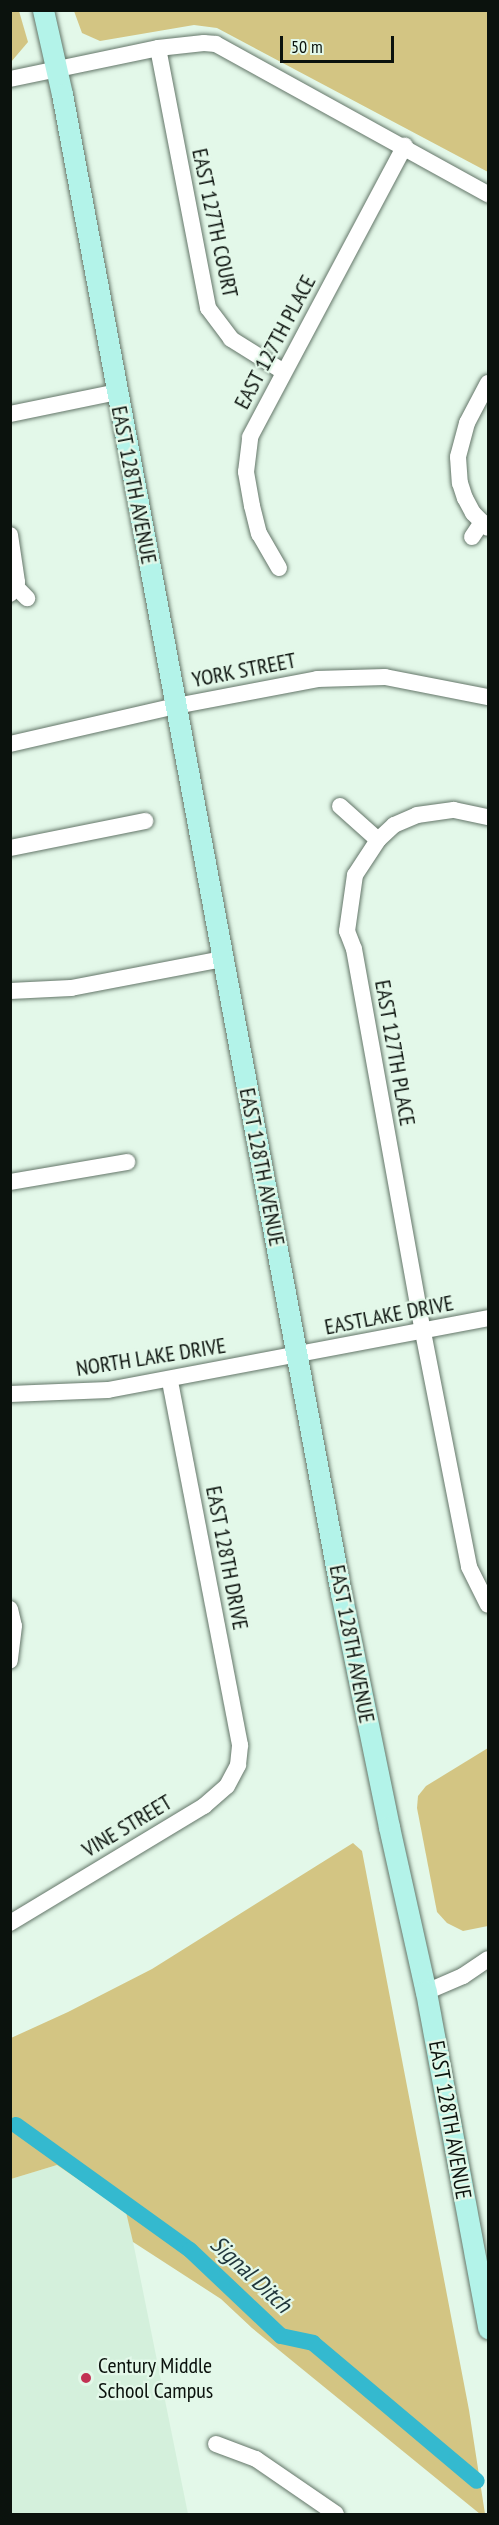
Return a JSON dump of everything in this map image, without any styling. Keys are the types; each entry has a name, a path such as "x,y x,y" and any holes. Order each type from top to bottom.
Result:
{"main road":[{"name":"EAST 128TH AVENUE","path":"43,10 57,67 341,1593 389,1827 426,1992 489,2328"}],"street":[{"path":"10,79 57,67 158,48 193,43 216,44 489,194"},
{"name":"EAST 127TH COURT","path":"158,48 208,308 231,339 284,372"},
{"name":"EAST 127TH PLACE","path":"279,568 259,534 246,472 250,438 405,146"},
{"path":"472,537 485,525 465,498 460,483 458,457 467,423 489,383"},
{"path":"10,414 117,392"},
{"path":"10,535 17,567 18,593"},
{"name":"YORK STREET","path":"10,744 176,706 342,676 406,680 489,697"},
{"path":"340,806 378,840 394,825 417,815 454,810 489,817"},
{"path":"10,848 145,821"},
{"name":"EAST 127TH PLACE","path":"378,840 355,875 347,931 354,949 423,1332 469,1567 489,1605"},
{"path":"10,991 71,988 223,959"},
{"path":"10,1182 127,1162"},
{"name":"EASTLAKE DRIVE","path":"298,1356 489,1318"},
{"name":"NORTH LAKE DRIVE","path":"10,1394 108,1390 298,1356"},
{"name":"EAST 128TH DRIVE","path":"170,1380 240,1746"},
{"path":"10,1609 14,1626 10,1661"},
{"name":"VINE STREET","path":"10,1923 216,1797 234,1776 240,1746"},
{"path":"426,1992 463,1976 489,1959"},
{"path":"216,2444 256,2459 336,2514"}],"shaded area":[{"path":"11,10 19,11 28,42 11,62"},
{"path":"74,11 488,11 488,172 217,28 194,25 100,41 82,33"},
{"path":"488,1748 488,1926 463,1931 447,1923 437,1912 417,1808 418,1796 426,1786"},
{"path":"353,1843 362,1851 469,2410 485,2514 480,2514 252,2328 221,2299 133,2242 126,2212 57,2165 11,2179 11,2038 152,1969"},
{"name":"Century Middle School Campus","path":"57,2165 127,2212 188,2514 11,2514 11,2179"}],"waterway":[{"name":"Signal Ditch","path":"16,2125 190,2250 281,2336 313,2343 477,2481"}],"place":[{"name":"Century Middle School Campus","path":"86,2378"}]}
